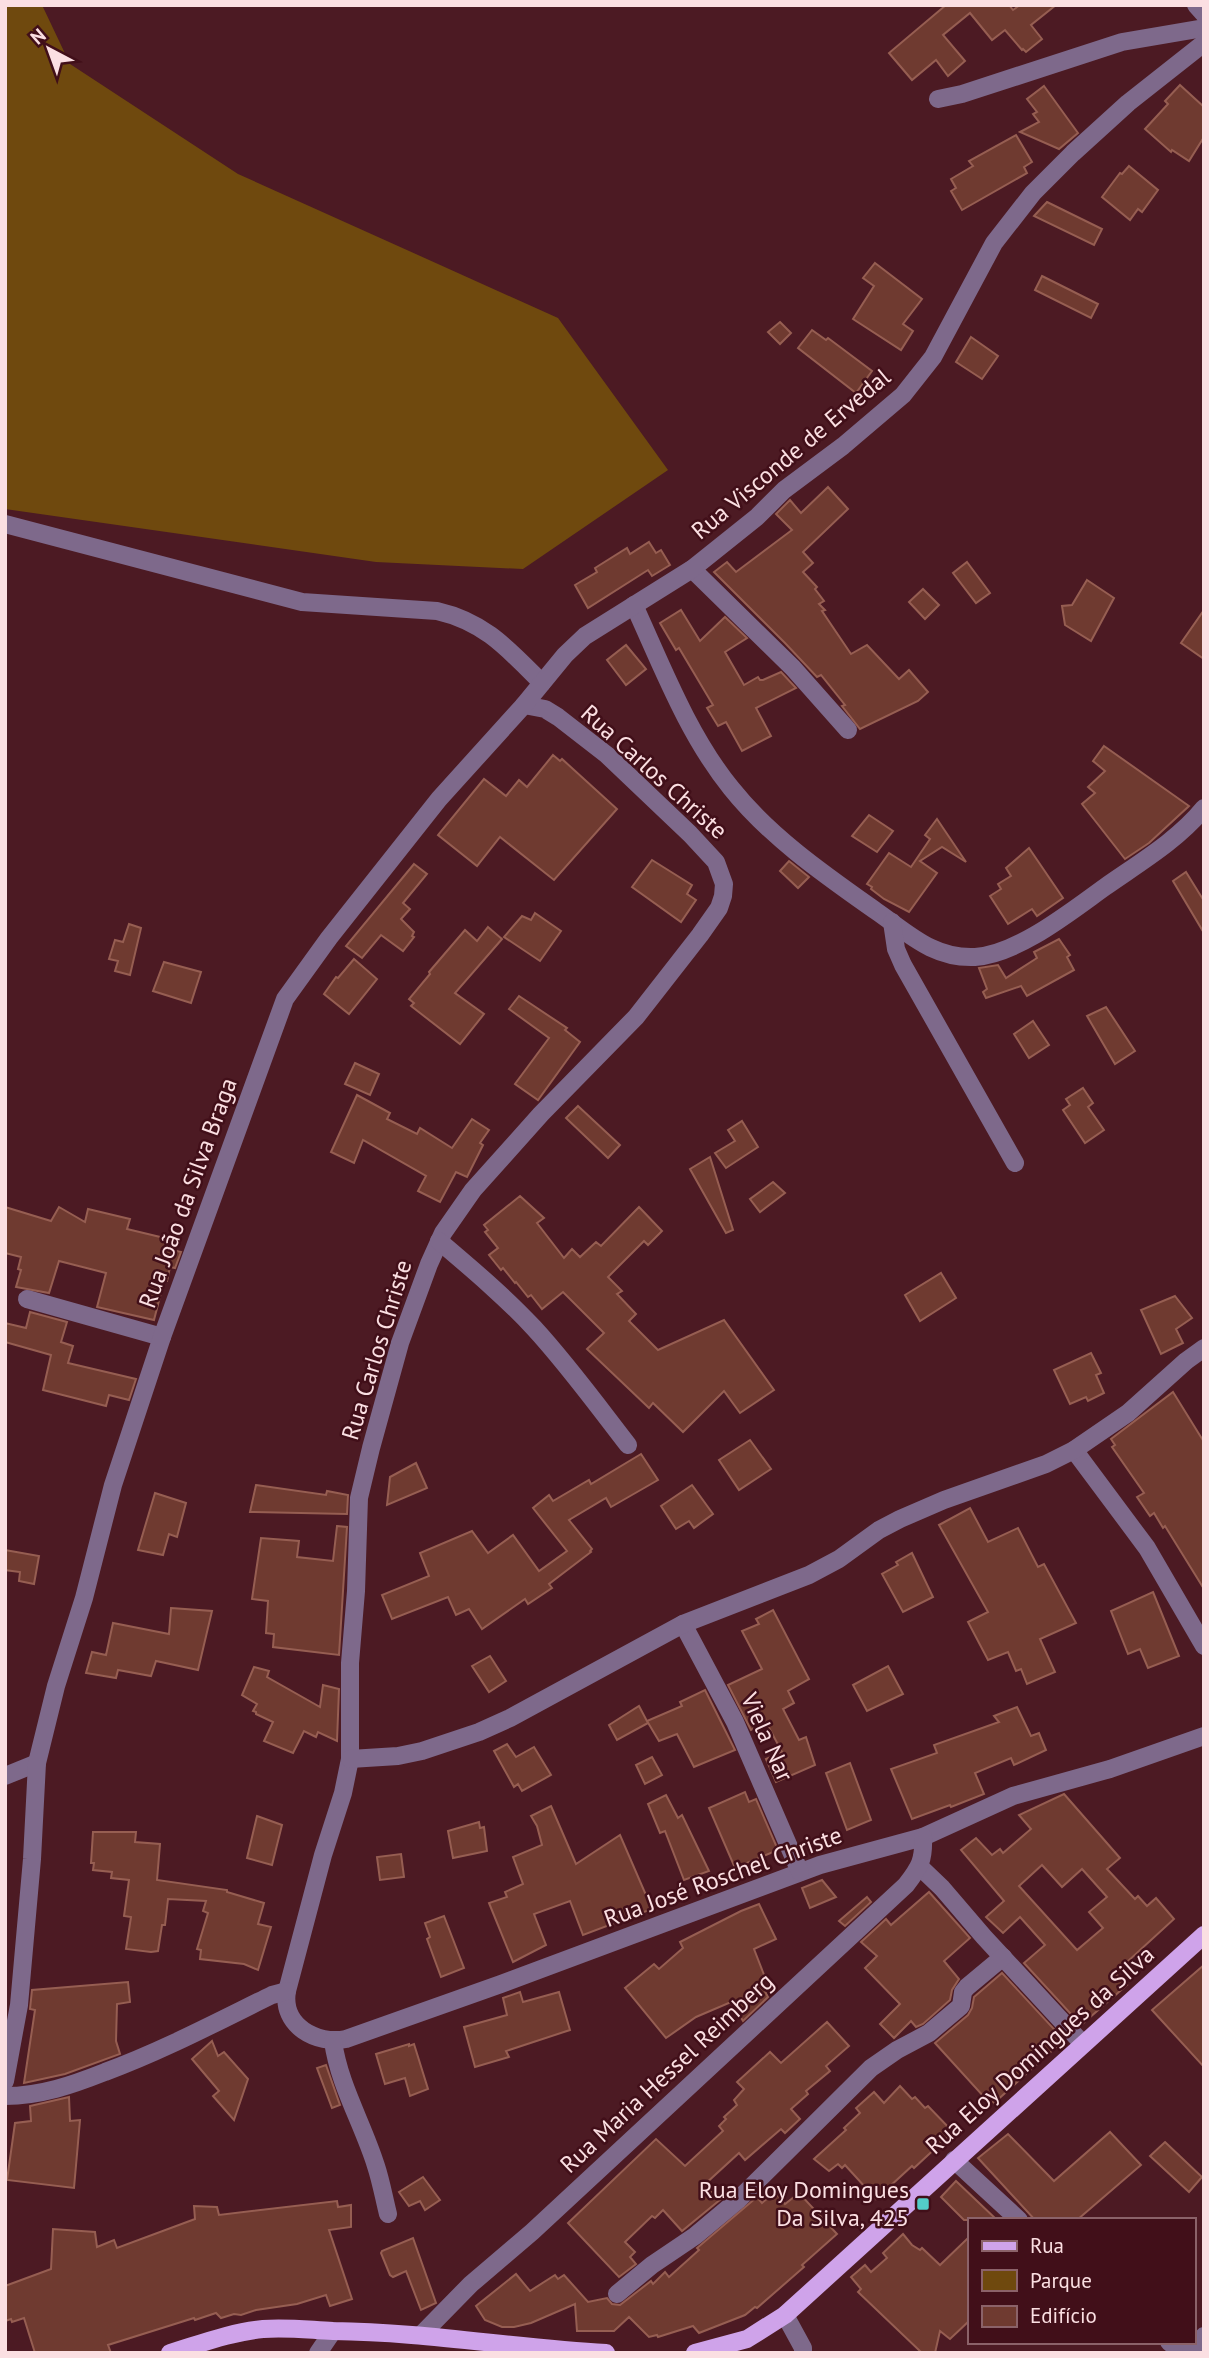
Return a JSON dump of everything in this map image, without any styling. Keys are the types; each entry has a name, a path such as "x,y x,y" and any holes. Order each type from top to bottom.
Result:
{"main road":[{"name":"Rua Eloy Domingues da Silva","path":"695,2353 747,2339 785,2315 1204,1935"},
{"path":"170,2353 224,2336 264,2329 422,2334 562,2351 606,2353"}],"street":[{"path":"1196,5 1204,15"},
{"path":"939,99 1122,42 1204,27"},
{"name":"Rua Visconde de Ervedal","path":"542,683 565,654 585,636 692,569 757,517 784,490 843,446 903,395 933,357 994,243 1026,202 1073,153 1128,103 1204,43"},
{"path":"5,524 302,602 437,611 457,616 480,626 500,641 542,683"},
{"path":"692,569 793,667 848,730"},
{"path":"634,605 689,721 715,768 730,788 761,821 822,873 919,944 939,953 977,957 1016,945 1170,842 1204,808"},
{"name":"Rua João da Silva Braga","path":"5,2081 32,1859 37,1763 56,1686 84,1598 113,1485 162,1337 285,999 329,938 439,799 542,683"},
{"name":"Rua Carlos Christe","path":"287,1991 323,1855 343,1793 350,1759 351,1663 359,1498 370,1448 404,1329 439,1241 463,1203 507,1150 636,1017 700,935 719,908 723,896 722,874 716,862 681,825 607,755 558,717 545,709 524,705"},
{"path":"892,922 896,949 903,965 1015,1163"},
{"path":"439,1241 491,1285 533,1327 628,1445"},
{"path":"27,1299 162,1337"},
{"path":"350,1759 397,1756 422,1751 479,1732 510,1718 683,1624 809,1575 839,1559 878,1530 917,1511 1046,1464 1074,1450 1128,1413 1204,1348"},
{"path":"1074,1450 1147,1548 1204,1646"},
{"name":"Viela Nar","path":"683,1624 735,1722 800,1872"},
{"name":"Rua José Roschel Christe","path":"333,2041 375,2030 800,1872 923,1836 1013,1797 1110,1769 1204,1736"},
{"path":"5,1776 37,1763"},
{"path":"923,1836 920,1867 1083,2044"},
{"name":"Rua Maria Hessel Reimberg","path":"422,2334 471,2284 532,2232 834,1954 906,1885 920,1867"},
{"path":"617,2294 738,2200 871,2068 929,2033 948,2018 961,2006 963,1992 967,1987 1003,1957"},
{"path":"5,2096 43,2093 72,2085 141,2059 272,1995 287,1991 286,2007 296,2023 307,2034 320,2040 333,2041 346,2087 376,2164 388,2214"},
{"path":"954,2160 1017,2218"},
{"path":"785,2315 803,2348 803,2353"},
{"path":"318,2353 333,2331"},
{"path":"1191,2353 1204,2336"}],"green space":[{"path":"5,5 42,5 70,64 238,174 558,318 668,470 523,569 376,562 5,509"}],"building":[{"path":"946,5 1009,5 1013,10 1020,5 1056,5 1031,25 1042,39 1026,52 1005,30 992,40 970,13 943,35 965,61 948,76 936,60 912,80 889,53"},
{"path":"1180,85 1204,107 1204,137 1189,161 1172,150 1171,152 1145,129 1168,104 1165,101"},
{"path":"1044,86 1078,133 1059,149 1020,132 1039,122 1033,114 1037,112 1027,99"},
{"path":"1016,135 1032,162 1024,167 1027,173 962,210 951,191 956,188 951,179 973,166 969,161"},
{"path":"1129,166 1158,190 1142,212 1138,209 1130,220 1102,197 1120,173"},
{"path":"1047,202 1102,229 1094,245 1034,216"},
{"path":"875,263 922,299 903,324 913,331 901,350 853,319 874,286 863,278"},
{"path":"1042,276 1098,304 1091,318 1035,290"},
{"path":"780,322 791,333 780,344 768,332"},
{"path":"812,330 826,340 828,338 872,371 856,393 798,348"},
{"path":"971,337 998,356 982,379 956,362"},
{"path":"828,487 848,509 803,552 813,563 803,572 817,587 815,589 824,601 819,604 825,610 822,611 851,654 867,645 899,679 909,670 928,692 918,701 860,729 821,675 817,677 714,572 727,562 736,572 792,530 776,514 790,500 801,513"},
{"path":"649,542 656,553 661,550 670,565 652,576 648,570 588,608 575,585 597,572 595,568 627,548 630,554"},
{"path":"967,562 990,593 976,603 953,573"},
{"path":"1087,580 1114,598 1091,641 1065,625 1062,606 1072,605"},
{"path":"923,589 939,605 925,619 909,602"},
{"path":"681,610 700,641 725,617 747,638 725,652 744,685 758,677 763,680 781,672 796,688 756,708 771,736 742,751 726,722 718,726 707,708 713,705 679,648 676,650 660,623"},
{"path":"1204,610 1204,659 1181,643"},
{"path":"626,645 646,669 626,685 607,660"},
{"path":"1104,746 1189,806 1149,843 1125,859 1082,804 1095,793 1088,787 1105,771 1093,761"},
{"path":"553,755 560,761 562,759 617,809 554,880 500,837 477,866 438,835 484,779 506,796 519,780 527,787"},
{"path":"869,815 893,831 877,852 852,836"},
{"path":"937,819 966,862 942,847 920,861 937,873 909,912 884,899 867,884 889,853 911,867 930,839 925,835"},
{"path":"1029,848 1063,898 1037,916 1032,909 1008,924 990,896 1001,889 998,884 1011,876 1006,868"},
{"path":"652,860 692,885 687,894 696,900 681,922 632,887"},
{"path":"789,861 809,877 798,888 780,871"},
{"path":"414,864 427,874 403,903 410,909 401,919 414,932 414,937 403,951 381,935 362,958 346,946"},
{"path":"1186,872 1204,901 1204,933 1173,881"},
{"path":"535,913 561,931 540,961 504,937 522,916 531,920"},
{"path":"129,924 141,928 130,975 115,971 118,961 109,959 115,940 123,942"},
{"path":"488,927 502,939 455,993 484,1014 460,1044 411,1006 414,1003 409,999 465,930 477,941"},
{"path":"1059,939 1070,955 1067,957 1074,970 1027,996 1021,986 986,998 983,992 987,989 979,968 998,965 1006,978 1037,958 1034,952"},
{"path":"354,959 377,979 349,1014 324,994"},
{"path":"164,962 201,972 191,1003 153,991"},
{"path":"519,996 567,1028 565,1030 580,1042 538,1100 515,1084 549,1038 509,1009"},
{"path":"1106,1007 1135,1051 1115,1064 1087,1016"},
{"path":"1033,1021 1049,1045 1029,1058 1014,1034"},
{"path":"355,1063 379,1074 370,1095 345,1084"},
{"path":"1083,1088 1093,1103 1088,1107 1104,1130 1085,1143 1063,1110 1070,1105 1066,1099"},
{"path":"357,1095 390,1113 387,1119 417,1134 420,1128 452,1148 472,1119 489,1130 480,1143 483,1145 467,1177 456,1172 440,1202 418,1191 426,1176 363,1140 354,1163 331,1152"},
{"path":"578,1106 620,1145 608,1158 566,1118"},
{"path":"742,1121 758,1147 726,1168 715,1153 735,1141 728,1130"},
{"path":"710,1157 733,1230 726,1233 690,1169"},
{"path":"773,1182 785,1193 760,1212 750,1199"},
{"path":"520,1196 544,1218 537,1223 564,1258 572,1249 580,1257 596,1242 601,1246 639,1207 662,1231 648,1245 644,1241 608,1277 622,1291 617,1294 636,1314 629,1321 658,1350 724,1320 774,1390 740,1413 724,1391 683,1432 653,1403 649,1408 587,1349 604,1333 563,1292 542,1309 489,1255 498,1248 485,1232 488,1230 484,1225"},
{"path":"5,1207 51,1221 59,1207 85,1222 88,1209 130,1219 127,1229 177,1241 167,1249 181,1252 175,1268 170,1267 167,1281 164,1281 154,1320 97,1307 106,1273 59,1261 49,1293 16,1287 21,1270 18,1269 21,1257 5,1253"},
{"path":"941,1273 956,1298 920,1321 905,1295"},
{"path":"1175,1296 1192,1318 1176,1329 1183,1343 1161,1354 1141,1310"},
{"path":"30,1312 67,1322 61,1342 73,1346 68,1363 136,1379 129,1400 109,1395 106,1406 43,1390 51,1355 5,1342 5,1323 26,1328"},
{"path":"1091,1353 1101,1373 1096,1375 1104,1393 1088,1401 1086,1397 1070,1404 1054,1370"},
{"path":"1173,1392 1204,1442 1204,1589 1165,1526 1163,1528 1154,1513 1150,1516 1137,1497 1144,1493 1112,1447 1115,1445 1111,1439"},
{"path":"750,1440 771,1469 739,1490 719,1460"},
{"path":"641,1454 658,1480 611,1507 606,1498 569,1520 592,1549 591,1552 549,1584 552,1588 528,1604 525,1599 482,1629 469,1609 456,1615 448,1597 392,1619 382,1595 429,1576 420,1553 472,1531 488,1553 513,1535 539,1571 567,1551 533,1508 549,1495 553,1501 589,1480 591,1484"},
{"path":"416,1463 427,1488 387,1505 390,1477"},
{"path":"256,1485 326,1495 327,1491 348,1495 347,1514 250,1512"},
{"path":"692,1485 713,1514 694,1528 689,1521 676,1529 661,1506"},
{"path":"155,1493 186,1503 177,1537 169,1534 163,1555 138,1550"},
{"path":"970,1508 988,1542 1018,1528 1038,1567 1044,1564 1076,1623 1040,1639 1055,1672 1027,1684 1021,1669 1016,1671 1008,1652 988,1660 968,1622 988,1612 939,1525"},
{"path":"337,1526 347,1527 339,1655 273,1647 274,1634 266,1633 268,1601 252,1599 261,1538 299,1541 297,1557 333,1561"},
{"path":"5,1550 39,1556 34,1584 19,1581 20,1572 5,1570"},
{"path":"912,1553 933,1597 903,1612 882,1574"},
{"path":"1153,1592 1179,1656 1148,1668 1140,1649 1128,1654 1111,1611"},
{"path":"171,1608 212,1611 198,1670 156,1661 151,1676 118,1670 116,1678 86,1673 92,1652 106,1655 113,1623 169,1634"},
{"path":"773,1610 809,1679 788,1691 794,1703 783,1709 799,1740 806,1737 815,1765 776,1782 766,1759 782,1752 766,1722 751,1730 728,1685 762,1669 742,1631 759,1624 756,1619"},
{"path":"490,1656 506,1681 489,1692 472,1666"},
{"path":"888,1666 903,1694 867,1711 853,1685"},
{"path":"254,1667 269,1671 267,1677 320,1707 323,1685 339,1689 337,1741 318,1732 316,1737 304,1731 293,1753 264,1741 273,1722 256,1714 253,1711 257,1704 242,1695"},
{"path":"705,1690 735,1750 694,1767 677,1734 659,1741 647,1721 682,1706 680,1702"},
{"path":"639,1706 648,1723 617,1740 609,1725"},
{"path":"1017,1707 1031,1736 1039,1733 1046,1750 1014,1765 1011,1758 975,1773 984,1794 912,1819 891,1769 937,1753 934,1745 999,1722 994,1716"},
{"path":"507,1744 516,1757 534,1747 551,1775 522,1791 518,1784 514,1787 494,1751"},
{"path":"652,1757 662,1775 645,1784 636,1765"},
{"path":"850,1763 871,1820 847,1830 826,1773"},
{"path":"745,1792 749,1802 756,1799 778,1850 735,1868 709,1808"},
{"path":"1064,1794 1120,1858 1107,1869 1135,1899 1138,1896 1147,1906 1156,1898 1174,1919 1115,1973 1127,1985 1081,2025 1024,1963 1045,1945 1020,1917 1003,1933 986,1917 1004,1901 961,1850 976,1838 992,1855 1000,1849 1003,1853 1031,1829 1019,1815","holes":["1042,1865 1062,1887 1082,1869 1107,1897 1089,1912 1103,1928 1077,1950 1019,1886"]},
{"path":"666,1795 678,1818 682,1815 709,1871 684,1880 665,1831 660,1833 648,1804"},
{"path":"551,1806 576,1864 620,1835 652,1909 583,1935 570,1901 534,1914 546,1945 513,1962 489,1903 507,1897 505,1892 523,1884 513,1857 542,1845 531,1816"},
{"path":"257,1816 282,1825 272,1865 247,1858"},
{"path":"479,1822 480,1828 484,1827 487,1851 453,1858 448,1831"},
{"path":"93,1832 136,1832 135,1842 160,1844 157,1880 227,1890 264,1903 258,1924 271,1927 258,1970 244,1964 200,1959 201,1950 197,1949 208,1913 203,1911 206,1901 168,1899 158,1951 126,1949 131,1917 124,1916 129,1880 111,1878 112,1872 93,1870"},
{"path":"401,1854 404,1877 380,1880 377,1857"},
{"path":"822,1880 836,1897 810,1908 802,1888"},
{"path":"929,1892 970,1938 944,1961 959,1979 952,1990 950,2000 923,2024 916,2027 911,2021 894,2038 880,2024 900,2004 865,1968 877,1956 861,1942 886,1919 891,1925"},
{"path":"867,1897 871,1902 845,1926 839,1921"},
{"path":"759,1904 776,1939 754,1949 766,1980 760,1982 768,1997 743,2021 731,2002 696,2017 666,2038 625,1988 654,1964 659,1969 683,1948 680,1942"},
{"path":"444,1916 464,1968 441,1977 427,1939 430,1937 425,1923"},
{"path":"1204,1965 1204,2067 1152,2010"},
{"path":"1002,1973 1064,2040 994,2103 987,2095 984,2097 935,2043 968,2015 974,1997"},
{"path":"128,1982 130,2002 117,2004 116,2041 120,2054 65,2074 24,2083 35,2010 30,2009 32,1990"},
{"path":"520,1992 523,2002 559,1992 570,2030 506,2051 509,2057 475,2067 464,2027 507,2015 503,1998"},
{"path":"827,2022 849,2046 826,2066 830,2071 806,2091 808,2094 791,2109 800,2119 785,2133 781,2129 745,2160 739,2153 703,2186 721,2199 682,2231 663,2210 655,2218 652,2216 625,2242 635,2252 630,2257 636,2264 619,2277 568,2223 656,2139 685,2166 723,2131 719,2126 737,2105 734,2100 744,2089 737,2082 770,2052 781,2063"},
{"path":"212,2041 218,2056 224,2052 248,2079 234,2120 213,2096 219,2091 192,2059"},
{"path":"414,2044 428,2089 410,2096 405,2078 385,2084 376,2054"},
{"path":"326,2065 340,2105 332,2108 317,2068"},
{"path":"900,2086 912,2099 915,2097 925,2108 928,2106 953,2132 876,2199 845,2165 842,2168 838,2164 829,2171 814,2159 846,2130 844,2128 860,2113 856,2108 874,2092 884,2103"},
{"path":"69,2097 70,2121 80,2120 74,2188 7,2180 15,2123 31,2121 30,2106"},
{"path":"1110,2132 1141,2165 1079,2218 1033,2218 978,2158 1008,2134 1054,2181"},
{"path":"1165,2142 1202,2177 1189,2192 1150,2156"},
{"path":"423,2177 440,2200 425,2210 420,2201 409,2206 399,2192"},
{"path":"956,2181 995,2218 964,2220 941,2197"},
{"path":"775,2192 785,2204 799,2193 837,2234 757,2308 699,2333 693,2326 658,2337 649,2337 629,2317 614,2331 577,2331 575,2304 531,2323 502,2327 485,2320 476,2306 516,2274 530,2291 555,2275 558,2279 564,2275 588,2302 607,2298 612,2304 620,2305 651,2281 653,2284 665,2272 669,2277 699,2250 697,2248 757,2197 762,2203"},
{"path":"337,2201 338,2207 351,2205 351,2227 329,2230 352,2299 330,2306 326,2295 297,2304 241,2315 221,2318 216,2313 108,2345 111,2353 35,2353 24,2318 5,2321 5,2286 51,2269 53,2229 95,2232 97,2247 114,2240 117,2248 195,2219 194,2206 217,2207 219,2215"},
{"path":"903,2234 912,2245 920,2250 922,2248 940,2265 968,2238 968,2322 950,2339 940,2331 935,2353 922,2353 858,2292 861,2289 851,2277 865,2265 871,2272 887,2258 883,2253"},
{"path":"413,2238 436,2303 421,2310 406,2271 393,2277 390,2275 381,2253"}],"place":[{"name":"Rua Eloy Domingues Da Silva, 425","path":"923,2204"}]}
